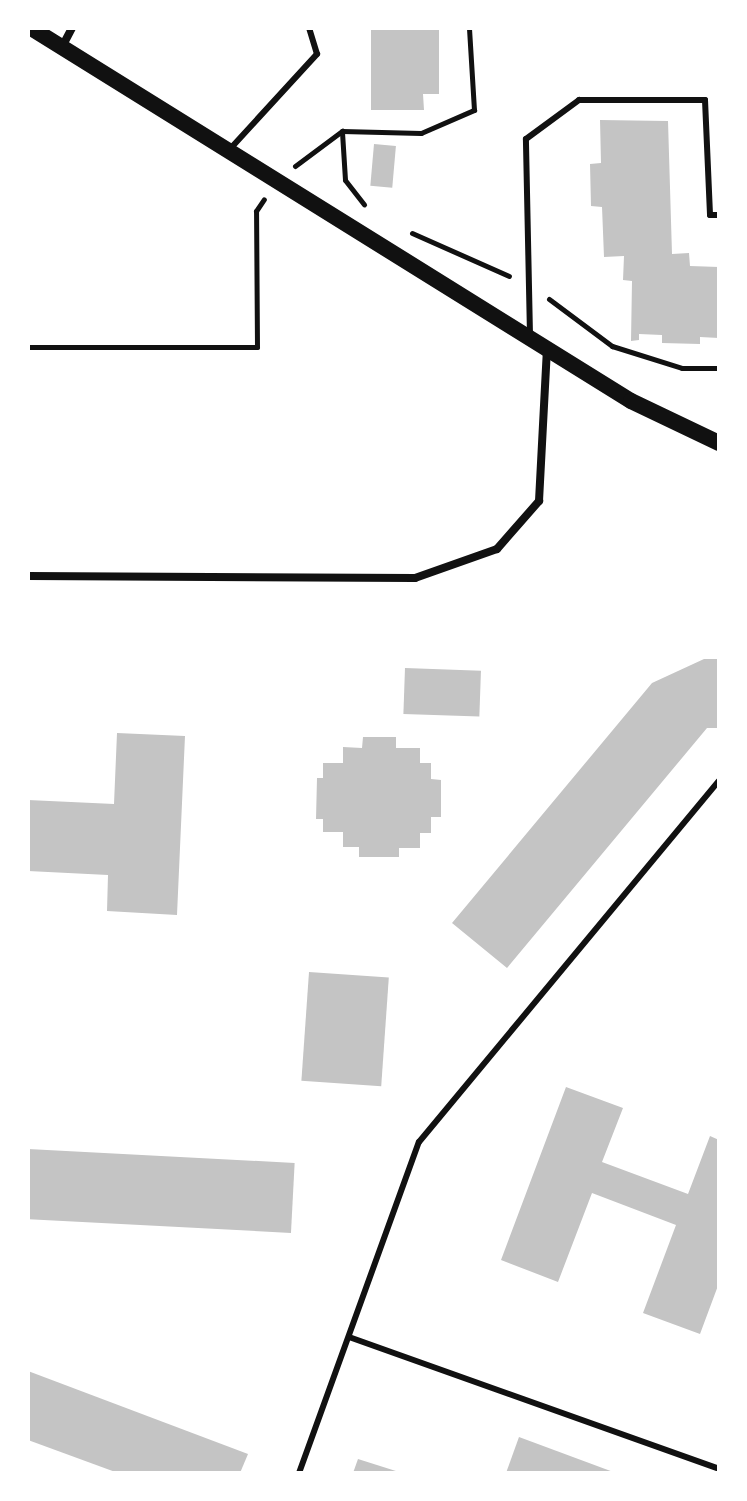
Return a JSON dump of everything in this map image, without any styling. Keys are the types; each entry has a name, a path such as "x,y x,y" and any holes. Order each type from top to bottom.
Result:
{"main road":[{"path":"31,28 63,45 631,401 719,443"}],"street":[{"path":"63,45 72,28"},
{"path":"28,576 415,578 497,549 539,501 547,346"}],"lane":[{"path":"228,151 317,54 309,28"},
{"path":"530,336 526,139 579,100 705,100 710,215 719,215"},
{"path":"299,1473 419,1142 719,781"},
{"path":"349,1337 719,1469"}],"path":[{"path":"28,347 257,347 256,211 275,180 342,131 421,133 474,110 469,28"}],"building":[{"path":"371,28 439,28 439,94 423,94 424,110 371,110"},
{"path":"600,120 668,121 672,254 689,253 690,266 719,267 719,338 700,337 700,344 662,343 662,335 639,334 639,340 631,341 632,281 623,280 624,256 604,257 602,207 591,206 590,164 601,163"},
{"path":"374,144 396,146 392,188 370,186"},
{"path":"704,659 719,659 719,728 707,728 507,968 452,923 652,683"},
{"path":"405,668 481,671 479,717 403,714"},
{"path":"117,733 185,736 177,915 107,911 108,875 28,871 28,800 114,804"},
{"path":"363,737 396,737 396,748 420,748 420,763 431,763 431,779 441,780 441,817 431,817 431,833 420,833 420,848 399,848 399,857 359,857 359,847 343,847 343,832 323,832 323,819 316,819 317,778 323,778 323,763 343,763 343,747 362,748"},
{"path":"309,972 389,978 381,1086 301,1081"},
{"path":"566,1087 623,1108 602,1162 688,1194 710,1136 719,1140 719,1283 700,1334 643,1313 676,1225 592,1193 558,1282 501,1260"},
{"path":"28,1149 295,1163 291,1233 28,1219"},
{"path":"28,1371 248,1454 240,1473 118,1473 28,1440"},
{"path":"519,1437 616,1473 506,1473"},
{"path":"358,1459 399,1472 399,1473 353,1473"}]}
